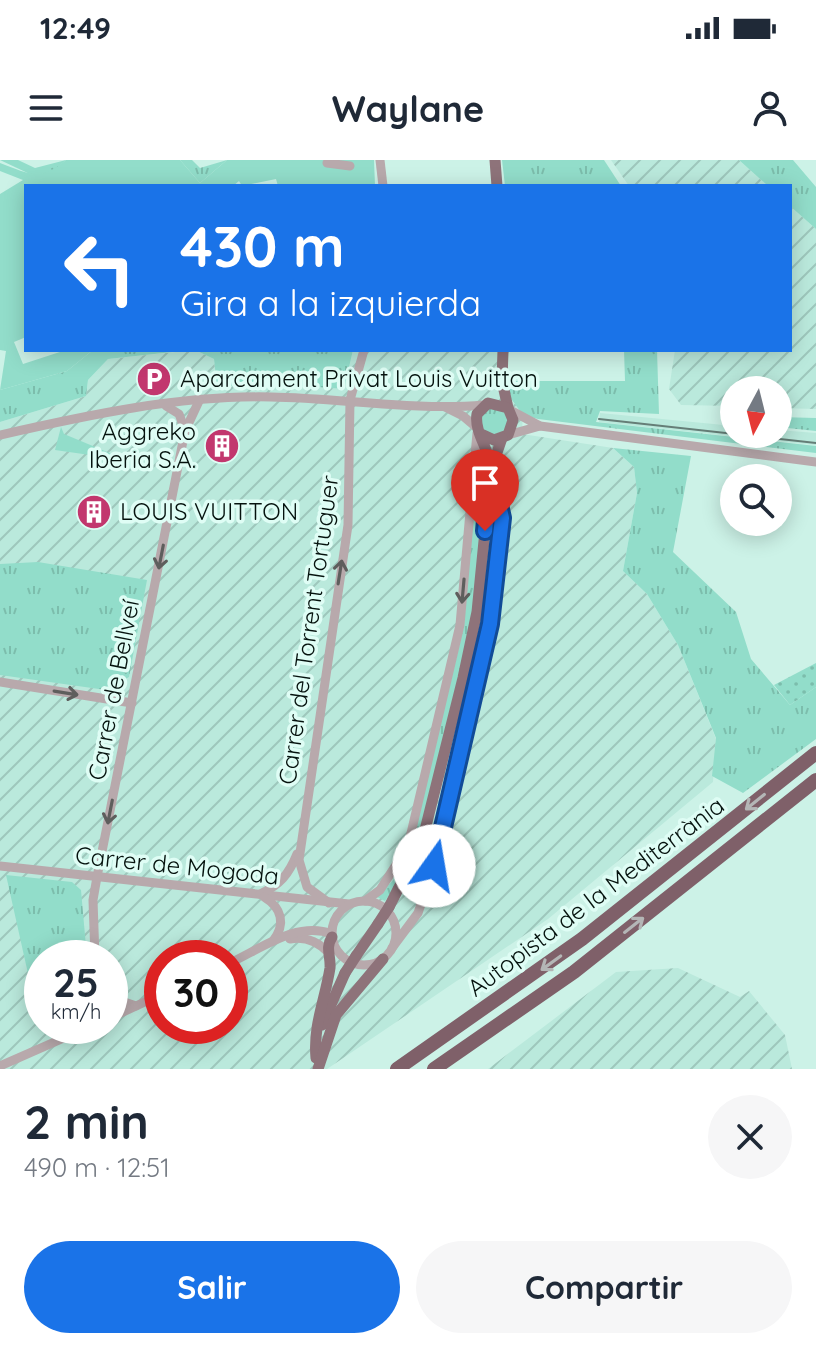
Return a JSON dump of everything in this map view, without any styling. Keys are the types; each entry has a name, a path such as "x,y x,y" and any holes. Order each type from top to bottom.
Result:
{"highway":[{"name":"Autopista de la Mediterrània","path":"397,1069 570,949 816,753"},
{"name":"Autopista de la Mediterrània","path":"434,1069 574,972 816,780"}],"main road":[{"path":"495,160 497,184"},
{"path":"317,1065 325,1014 345,973 389,907 422,842 477,612 491,470 513,424 501,370 503,352"},
{"path":"491,470 478,430 477,414 486,404 501,370"},
{"path":"486,404 496,402 509,409"},
{"path":"478,430 491,439 505,436"},
{"path":"317,1065 314,1033 330,968 328,952 332,936"},
{"path":"317,1065 336,1015 383,959"}],"street":[{"path":"380,160 383,184"},
{"path":"327,163 350,166"},
{"name":"Carrer del Torrent Tortuguer","path":"329,903 315,895 301,876 301,843 348,525 350,400 363,352"},
{"path":"0,435 69,419 158,405 268,396 442,406 486,404"},
{"name":"Carrer de Bellveí","path":"94,940 93,900 97,877 185,431 199,401"},
{"path":"351,421 369,401"},
{"path":"158,405 171,407 179,414 185,431"},
{"path":"442,406 463,416 478,430 460,625 408,846 380,890 365,901 349,904 337,915 332,936 338,951 352,962 367,964 383,959 418,913 434,866 479,678 502,518 491,470"},
{"path":"509,409 540,426 816,462"},
{"path":"505,436 540,426"},
{"path":"0,682 132,703"},
{"name":"Carrer del Torrent Tortuguer","path":"259,895 275,887 288,874 301,843"},
{"name":"Carrer de Mogoda","path":"0,866 349,904"},
{"path":"259,895 268,899 280,915 281,926 271,944"},
{"path":"365,901 383,907 391,914 396,937 392,948"},
{"path":"248,955 310,928 332,936"},
{"path":"271,944 301,937 315,941 328,952"},
{"path":"128,1010 144,1002"},
{"path":"128,1003 136,1006"},
{"path":"0,1066 50,1044"}],"shaded area":[{"path":"611,160 739,160 766,184 628,184"},
{"path":"792,208 816,229 816,409 792,408 792,376 720,376 720,406 681,405 669,389 675,352 792,352"},
{"path":"199,352 214,359 217,387 275,384 344,389 353,352 509,352 506,381 509,399 523,410 522,434 613,448 634,467 637,493 623,571 647,594 678,645 716,739 713,782 548,919 327,1069 0,1069 0,422 86,396 88,380 108,359"},
{"path":"600,413 720,425 720,435 599,422"},
{"path":"792,431 816,433 816,445 792,442"},
{"path":"678,968 740,997 749,991 785,1035 792,1069 488,1069 616,972"}],"green space":[{"path":"0,160 18,160 35,168 66,160 50,174 34,176"},
{"path":"66,160 180,160 200,183 227,160 374,160 375,184 277,184 276,179 252,184 241,184 239,181 235,184 24,184 24,338 14,342 23,364 60,352 91,352 67,371 0,390 6,351 0,350 0,194 23,180 0,171 0,163 34,174 57,167"},
{"path":"180,160 192,160 200,168 227,160 200,183"},
{"path":"502,160 604,160 620,184 505,184"},
{"path":"739,160 793,160 816,187 816,229 792,208 792,184 766,184"},
{"path":"91,352 173,352 108,359 88,380 86,396 0,422 0,390 67,371"},
{"path":"199,352 353,352 344,389 275,384 217,387 214,359"},
{"path":"624,352 657,352 659,414 600,411 596,422 720,436 720,441 523,415 509,396 510,381 625,381"},
{"path":"487,406 509,411 507,430 492,435 483,430 480,414"},
{"path":"792,417 816,418 816,431 792,428"},
{"path":"61,427 64,434 112,454 111,458 55,450"},
{"path":"479,439 488,463 472,624 425,820 405,872 385,901 377,897 399,874 410,851 464,626"},
{"path":"792,443 816,446 816,453 775,448 792,448"},
{"path":"613,448 691,456 673,552 736,612 751,659 790,705 816,687 816,739 743,793 712,776 716,738 678,645 647,594 623,571 637,493 634,467"},
{"path":"38,562 147,580 129,677 106,690 0,675 0,564"},
{"path":"816,663 816,687 790,705 774,685"},
{"path":"6,875 72,882 81,890 85,940 24,940 24,956"}],"railway":[{"path":"599,419 816,443"}],"place":[{"name":"Aparcament Privat Louis Vuitton","path":"154,379"},
{"name":"Aggreko Iberia S.A.","path":"222,446"},
{"name":"LOUIS VUITTON","path":"94,512"}],"route":[{"path":"434,866 490,624 502,518 491,470 485,531"}]}
